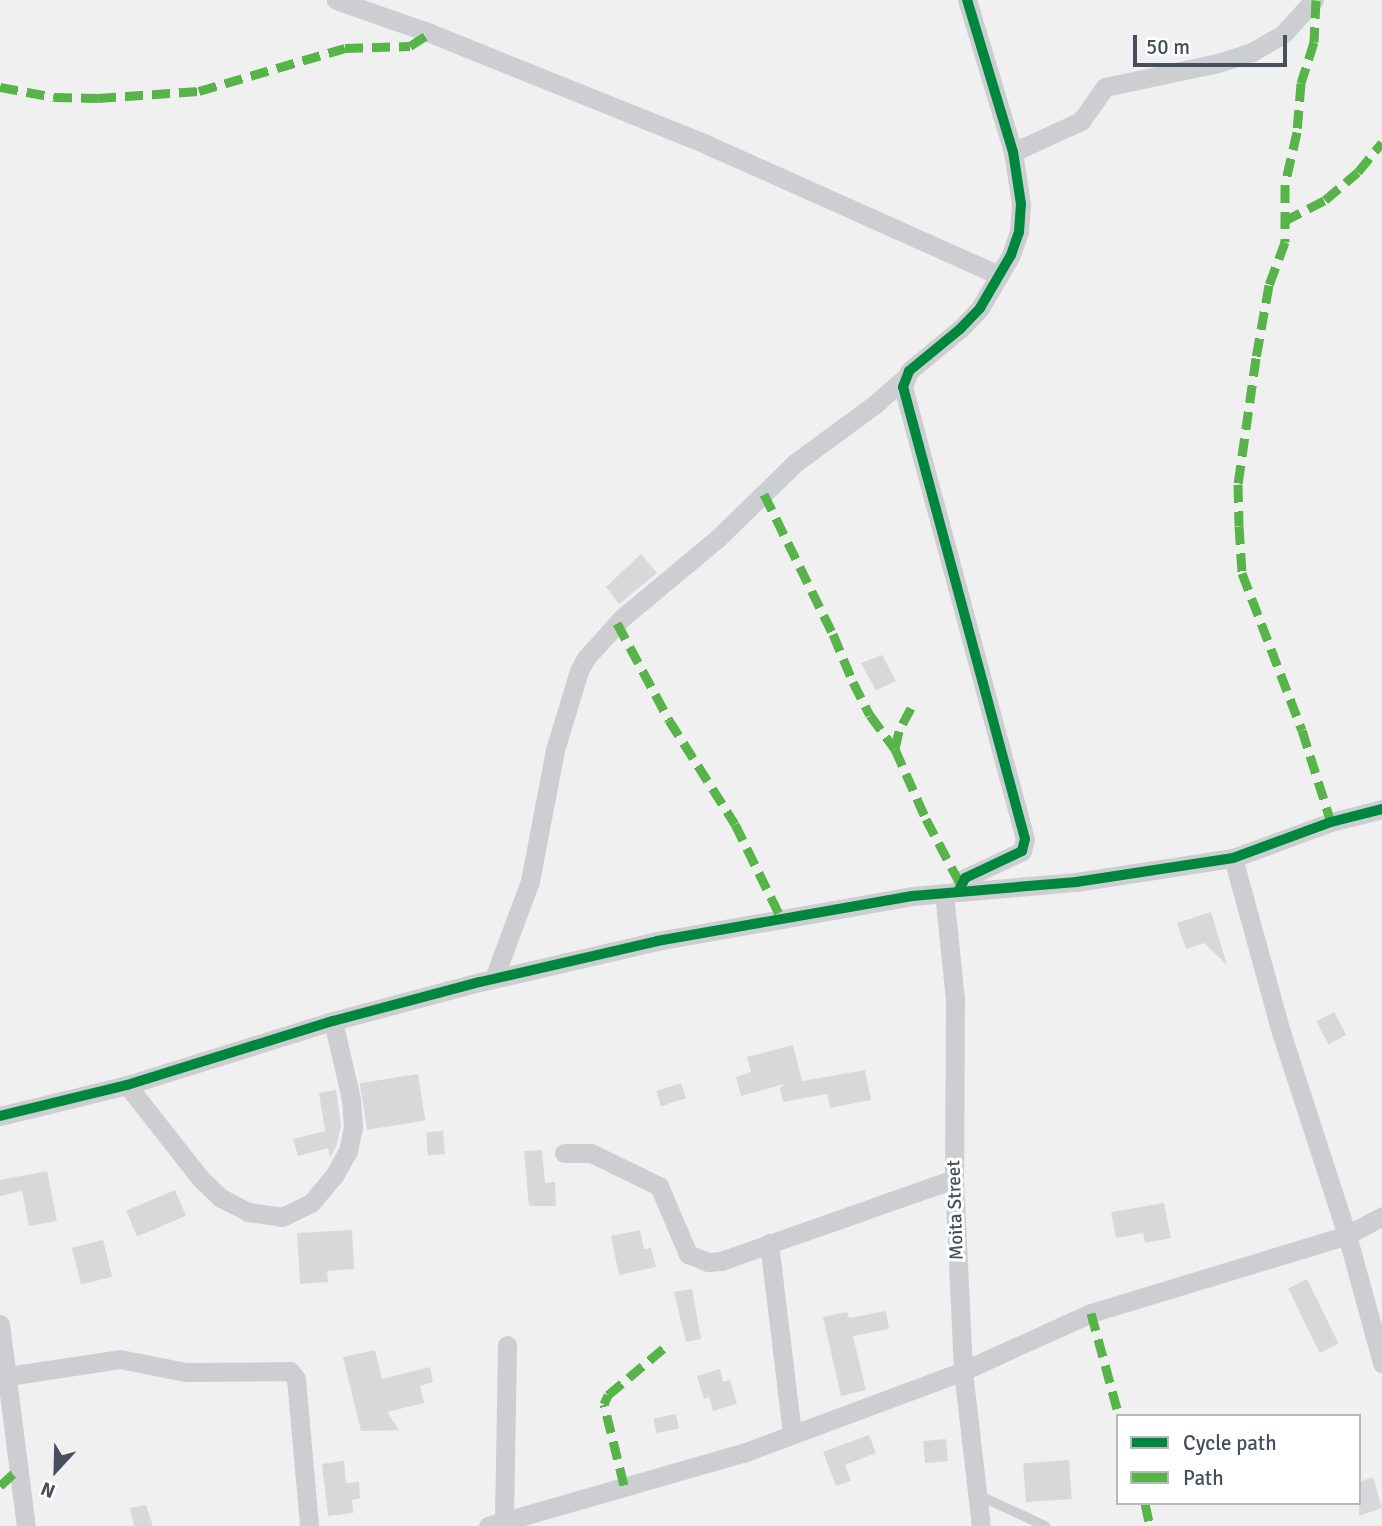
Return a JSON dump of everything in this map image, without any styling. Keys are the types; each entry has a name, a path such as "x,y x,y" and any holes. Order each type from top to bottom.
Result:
{"street":[{"path":"336,0 430,33 708,145 999,275"},
{"path":"494,978 530,881 555,750 579,671 586,658 622,618 718,538 795,463 874,405 973,315 1012,255 1019,232 1021,204 1013,152 967,0"},
{"path":"1013,152 1081,121 1105,87 1218,63 1252,52 1283,34 1314,0"},
{"path":"905,378 903,387 1025,831 1022,851 965,878 951,893"},
{"path":"0,1116 127,1085 333,1021 494,978 657,941 912,896 1076,882 1233,858 1331,822 1382,809"},
{"path":"1233,858 1281,1032 1348,1235 1382,1363"},
{"name":"Moita Street","path":"951,893 955,1000 954,1179 963,1370 981,1526"},
{"path":"127,1085 201,1179 221,1198 258,1216 282,1217 312,1203 334,1176 348,1150 353,1127 351,1099 333,1021"},
{"path":"564,1153 591,1153 659,1186 680,1238 692,1258 708,1262 721,1261 954,1179"},
{"path":"507,1345 496,1522 743,1452 963,1370 1091,1313 1348,1235 1382,1216"},
{"path":"769,1243 792,1432"},
{"path":"0,1324 26,1526"},
{"path":"8,1376 120,1359 185,1372 290,1371 296,1379 309,1526"}],"lane":[{"path":"978,1494 1045,1526"}],"building":[{"path":"641,554 657,573 619,604 606,587"},
{"path":"882,655 896,681 876,690 861,663"},
{"path":"1211,912 1227,965 1204,943 1186,949 1177,923"},
{"path":"1334,1012 1346,1035 1329,1044 1316,1021"},
{"path":"793,1045 802,1081 865,1070 871,1100 830,1108 827,1094 783,1102 780,1088 784,1084 741,1096 736,1077 751,1072 747,1057"},
{"path":"418,1074 425,1120 367,1130 360,1083"},
{"path":"681,1083 686,1098 661,1106 656,1091"},
{"path":"336,1090 341,1126 330,1158 328,1148 298,1156 293,1139 325,1131 319,1093"},
{"path":"443,1131 445,1154 428,1155 426,1132"},
{"path":"542,1150 545,1183 555,1182 556,1206 529,1206 524,1151"},
{"path":"47,1171 57,1221 29,1226 22,1191 0,1196 0,1180"},
{"path":"175,1190 186,1216 137,1236 126,1211"},
{"path":"1164,1203 1171,1238 1145,1243 1143,1233 1116,1238 1111,1212"},
{"path":"352,1230 354,1269 327,1271 328,1282 300,1284 297,1233"},
{"path":"640,1230 644,1249 651,1248 656,1267 619,1275 611,1236"},
{"path":"103,1240 112,1277 81,1285 72,1248"},
{"path":"1307,1279 1339,1344 1320,1353 1288,1288"},
{"path":"692,1289 701,1339 686,1342 674,1292"},
{"path":"886,1311 889,1329 853,1336 866,1390 841,1396 823,1317 847,1312 849,1318"},
{"path":"375,1350 382,1379 430,1367 433,1382 420,1386 424,1403 387,1412 399,1430 361,1431 343,1357"},
{"path":"720,1369 723,1382 730,1380 737,1404 713,1411 709,1397 704,1399 697,1376"},
{"path":"676,1414 679,1429 656,1433 653,1418"},
{"path":"869,1435 876,1453 845,1465 851,1481 836,1486 823,1452"},
{"path":"946,1439 948,1461 925,1463 923,1441"},
{"path":"1069,1460 1072,1499 1026,1502 1023,1463"},
{"path":"344,1461 346,1483 359,1482 360,1498 352,1500 353,1513 328,1516 322,1464"},
{"path":"1373,1477 1382,1508 1359,1516 1361,1505 1361,1481"},
{"path":"146,1505 153,1526 134,1526 130,1508"}],"marked path":[{"path":"1316,0 1314,42 1301,83 1297,132 1285,184 1285,242 1269,285 1238,484 1242,573 1302,730 1331,822"},
{"path":"0,87 54,97 98,98 199,91 345,48 410,46 430,33"},
{"path":"1284,221 1325,200 1358,172 1382,142"},
{"path":"764,494 833,634 853,682 870,715 895,749"},
{"path":"617,623 669,720 735,824 782,920"},
{"path":"911,708 899,731 895,749 926,819 961,885"},
{"path":"1091,1313 1118,1414"},
{"path":"624,1485 604,1404 608,1395 665,1347"},
{"path":"0,1486 18,1469"},
{"path":"1145,1505 1150,1526"}],"cycle path":[{"path":"958,892 965,878 1022,851 1025,839 903,387 909,371 960,329 980,308 1011,255 1019,232 1021,204 1013,152 967,0"},
{"path":"0,1116 127,1085 333,1021 480,982 657,941 912,896 1076,882 1233,858 1331,822 1382,809"}]}
